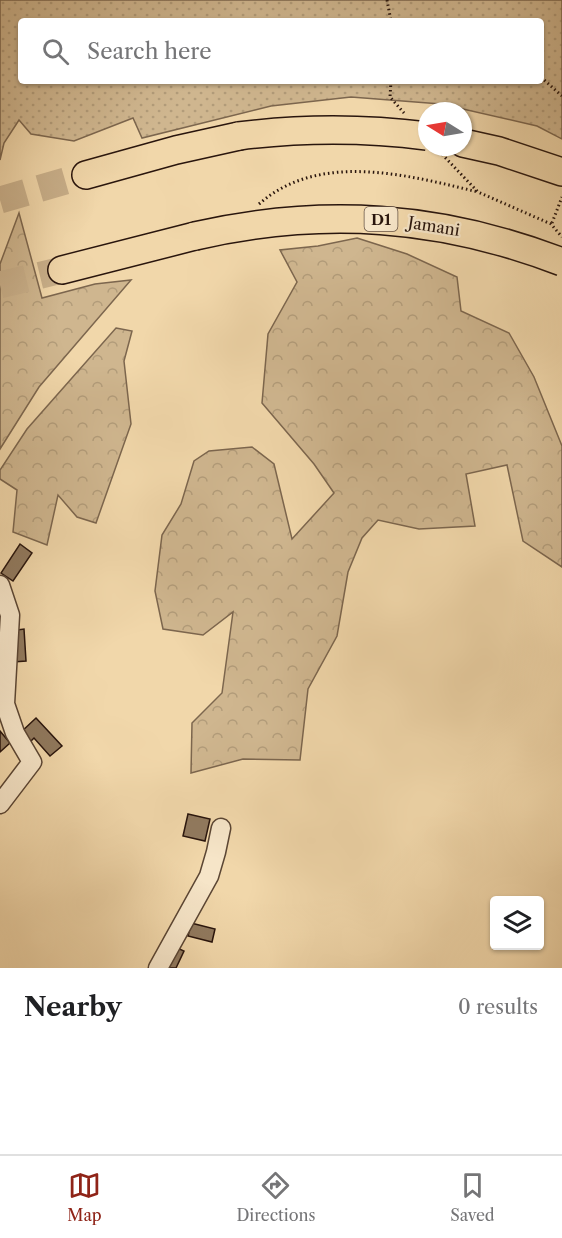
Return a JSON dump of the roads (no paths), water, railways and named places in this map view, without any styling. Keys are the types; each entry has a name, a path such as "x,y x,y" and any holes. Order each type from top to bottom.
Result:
{"highway":[{"path":"86,175 239,135 295,130 351,129 418,135"},
{"path":"472,144 562,172"},
{"name":"Jamani","path":"62,270 229,228 296,219 364,218 399,221 466,232 510,243 562,262"}],"street":[{"path":"0,585 10,615 5,704 15,733 32,762 0,804"},
{"path":"158,968 209,876 221,828"}],"tunnel":[{"path":"0,200 86,175"},
{"path":"0,285 62,270"}]}
